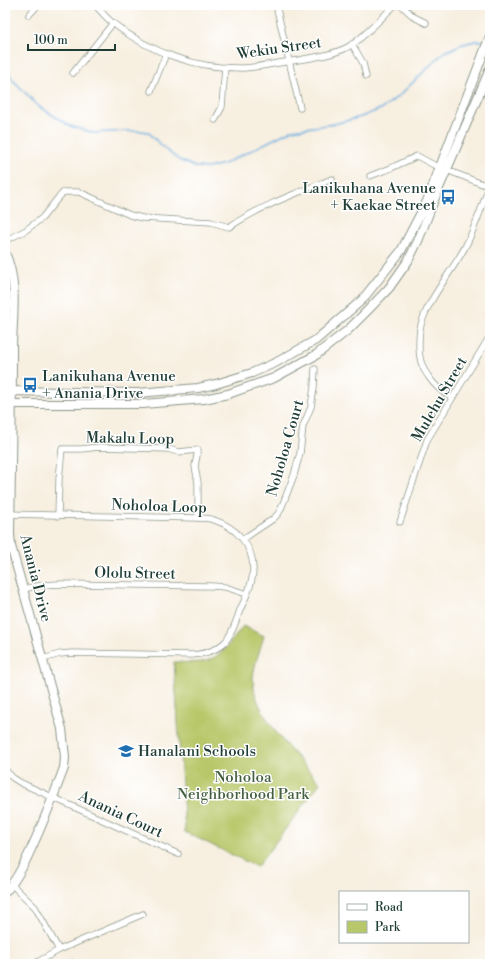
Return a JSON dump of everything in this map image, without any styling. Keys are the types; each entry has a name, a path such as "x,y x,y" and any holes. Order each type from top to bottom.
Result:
{"main road":[{"path":"9,404 143,404 204,399 228,394 274,378 321,351 348,330 389,288 408,262 415,248 444,169 490,36"},
{"path":"9,391 138,393 198,388 216,384 278,362 316,340 362,300 401,251 444,169 490,69"},
{"name":"Anania Drive","path":"5,253 12,276 14,303 8,349 8,514 11,546 62,729 65,745 64,768 53,797 25,862 12,885 5,892"}],"street":[{"path":"29,15 38,5"},
{"name":"Wekiu Street","path":"95,5 113,23 150,47 166,54 202,64 244,68 310,58 340,50 352,44 395,5"},
{"path":"276,5 300,108"},
{"path":"401,5 414,17 426,23"},
{"path":"73,73 113,23"},
{"path":"352,44 363,63 366,76"},
{"path":"151,91 166,54"},
{"path":"215,120 222,107 225,67"},
{"path":"370,176 417,156 444,169 490,186 464,249 429,305 423,317 420,329 419,353 425,372 432,382 446,395 452,398"},
{"path":"5,241 26,230 42,218 64,192 79,192 130,215 142,218 211,222 230,227 238,221 288,196 332,179"},
{"name":"Mulehu Street","path":"400,522 427,440 490,336"},
{"name":"Noholoa Court","path":"242,539 273,519 281,509 294,475 300,453 303,426 310,407 314,387 315,369"},
{"name":"Makalu Loop","path":"58,516 62,448 81,449 99,447 168,449 178,452 198,450 196,466 198,483 198,518"},
{"name":"Noholoa Loop","path":"8,514 213,519 233,530 242,539 249,548 252,559 252,575 247,594 236,622 225,642 215,649 203,654 172,655 72,653 60,654 43,659"},
{"name":"Ololu Street","path":"23,589 42,585 59,584 212,586 226,587 247,594"},
{"name":"Anania Court","path":"5,770 21,783 178,854"},
{"path":"12,885 35,907 59,950"},
{"path":"34,964 59,950 143,914"}],"green space":[{"name":"Noholoa Neighborhood Park","path":"243,626 264,636 253,678 255,692 260,706 278,734 320,783 257,867 185,832 174,662 200,662 209,660 219,654 228,645"}],"waterway":[{"path":"5,66 13,80 38,106 70,126 94,133 126,131 148,132 165,149 179,160 195,167 208,168 224,164 292,130 334,124 361,117 383,108 401,94 443,53 460,45 475,41 484,41"}],"place":[{"name":"Lanikuhana Avenue + Kaekae Street","path":"448,197"},
{"name":"Lanikuhana Avenue + Anania Drive","path":"30,385"},
{"name":"Hanalani Schools","path":"126,751"}]}
